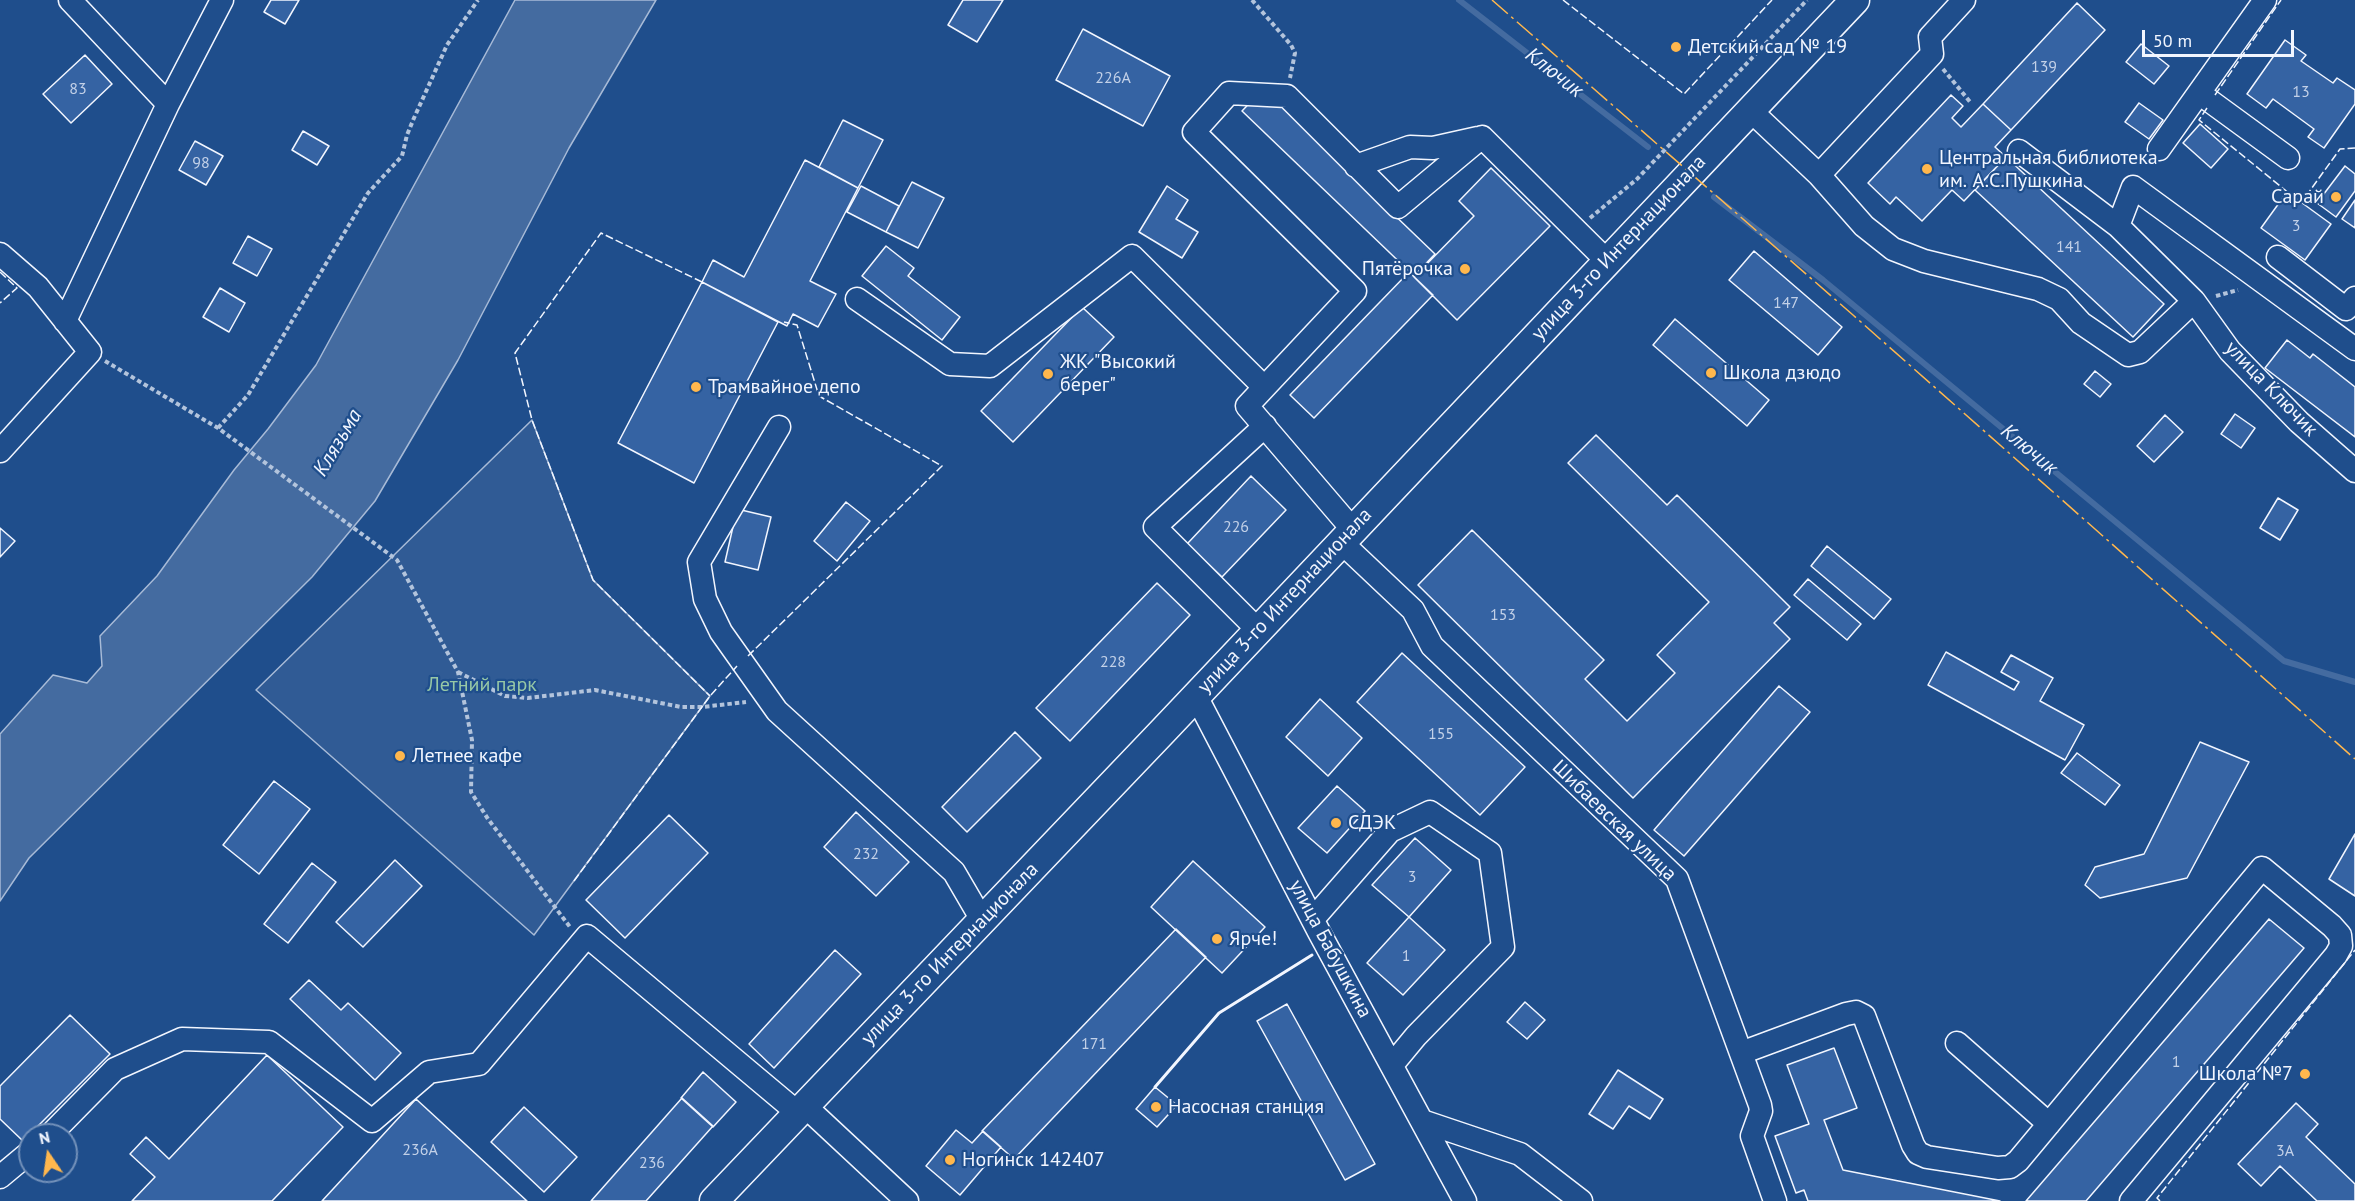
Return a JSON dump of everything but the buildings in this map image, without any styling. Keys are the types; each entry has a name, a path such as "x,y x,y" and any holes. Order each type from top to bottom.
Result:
{"main road":[{"name":"улица 3-го Интернационала","path":"714,1201 1855,0"}],"street":[{"path":"70,0 168,104"},
{"path":"65,321 168,104 222,0"},
{"path":"1819,175 1932,54 1930,37 1964,0"},
{"path":"2159,149 2265,0"},
{"path":"857,299 950,364 990,366 1132,256 1264,387 1355,291 1194,132 1229,93 1287,96 1398,207 1482,137"},
{"path":"2199,93 2288,158"},
{"path":"1750,110 1819,175 1864,226 1893,249 1924,261 2038,289 2059,300 2081,323 2128,355 2140,352 2194,301"},
{"path":"1356,166 1410,147 1433,148 1482,137"},
{"path":"1482,137 1607,261"},
{"name":"улица Ключик","path":"2019,151 2118,226 2194,301 2230,351 2299,422 2355,471"},
{"path":"2118,226 2133,187 2355,349"},
{"path":"0,254 38,287 90,352 0,451"},
{"path":"2278,257 2346,309 2355,298"},
{"name":"Шибаевская улица","path":"1264,387 1247,406 1265,426 1347,536 1413,610 1432,646 1677,879 1761,1111 1753,1131 1753,1143 1775,1201"},
{"path":"1258,630 1155,527 1265,426"},
{"path":"779,427 699,562 705,598 721,632 777,711 954,872 982,920"},
{"name":"улица Бабушкина","path":"1196,696 1465,1201"},
{"path":"1313,919 1390,831 1430,812 1490,853 1503,947 1416,1036 1392,1065"},
{"path":"1741,1053 1856,1012 1864,1016 1868,1023 1913,1145 1918,1152 1927,1156 1998,1168 2010,1167 2018,1161 2262,868 2332,926 2340,935 2341,946 2336,955 2131,1201"},
{"path":"62,1123 115,1069 182,1039 269,1041 372,1121 429,1072 479,1064 584,940 802,1109 907,1201"},
{"path":"1957,1042 2049,1124"},
{"path":"1422,1121 1520,1154 1581,1201"},
{"path":"0,1177 18,1162"}],"path":[{"path":"218,428 248,395 368,193 402,156 410,126 447,45 478,0"},
{"path":"1252,0 1291,45 1294,53 1287,96"},
{"path":"1576,230 1637,179 1807,0"},
{"path":"1932,54 1971,103"},
{"path":"2194,301 2265,284"},
{"path":"90,352 218,428 397,560 458,672 472,740 471,792 488,819 584,940"},
{"path":"458,672 505,696 528,698 595,690 681,706 702,707 751,702 777,711"}],"green space":[{"name":"Летний парк","path":"532,420 593,580 710,696 534,935 256,690"}],"water":[{"name":"Клязьма","path":"515,0 656,0 569,148 458,360 375,501 312,577 29,858 0,901 0,734 53,675 87,683 102,666 100,636 157,576 234,470 316,365"}],"waterway":[{"name":"Ключик","path":"1459,0 1648,147"},
{"name":"Ключик","path":"1714,197 1823,280 2284,661 2355,682"}],"fence":[{"path":"1563,0 1684,94 1772,0"},
{"path":"2215,95 2281,0"},
{"path":"2207,108 2199,120 2290,194"},
{"path":"2299,201 2301,203 2340,149 2355,148"},
{"path":"702,282 601,233 515,353 532,420 593,580 710,696"},
{"path":"0,272 17,288 0,303"},
{"path":"748,656 942,466 819,396 797,325 784,322"},
{"path":"574,881 710,696 737,666"},
{"path":"2160,1201 2157,1198 2355,950"}],"wall":[{"path":"1155,1087 1219,1013 1312,955"}],"power":[{"path":"1492,0 1853,315 2355,759"}],"place":[{"name":"Детский сад № 19","path":"1676,47"},
{"name":"Центральная библиотека им. А.С.Пушкина","path":"1927,169"},
{"name":"Сарай","path":"2336,197"},
{"name":"Пятёрочка","path":"1465,269"},
{"name":"Школа дзюдо","path":"1711,373"},
{"name":"ЖК \"Высокий берег\"","path":"1048,374"},
{"name":"Трамвайное депо","path":"696,387"},
{"name":"Летнее кафе","path":"400,756"},
{"name":"СДЭК","path":"1336,823"},
{"name":"Ярче!","path":"1217,939"},
{"name":"Школа №7","path":"2305,1074"},
{"name":"Насосная станция","path":"1156,1107"},
{"name":"Ногинск 142407","path":"950,1160"}]}
